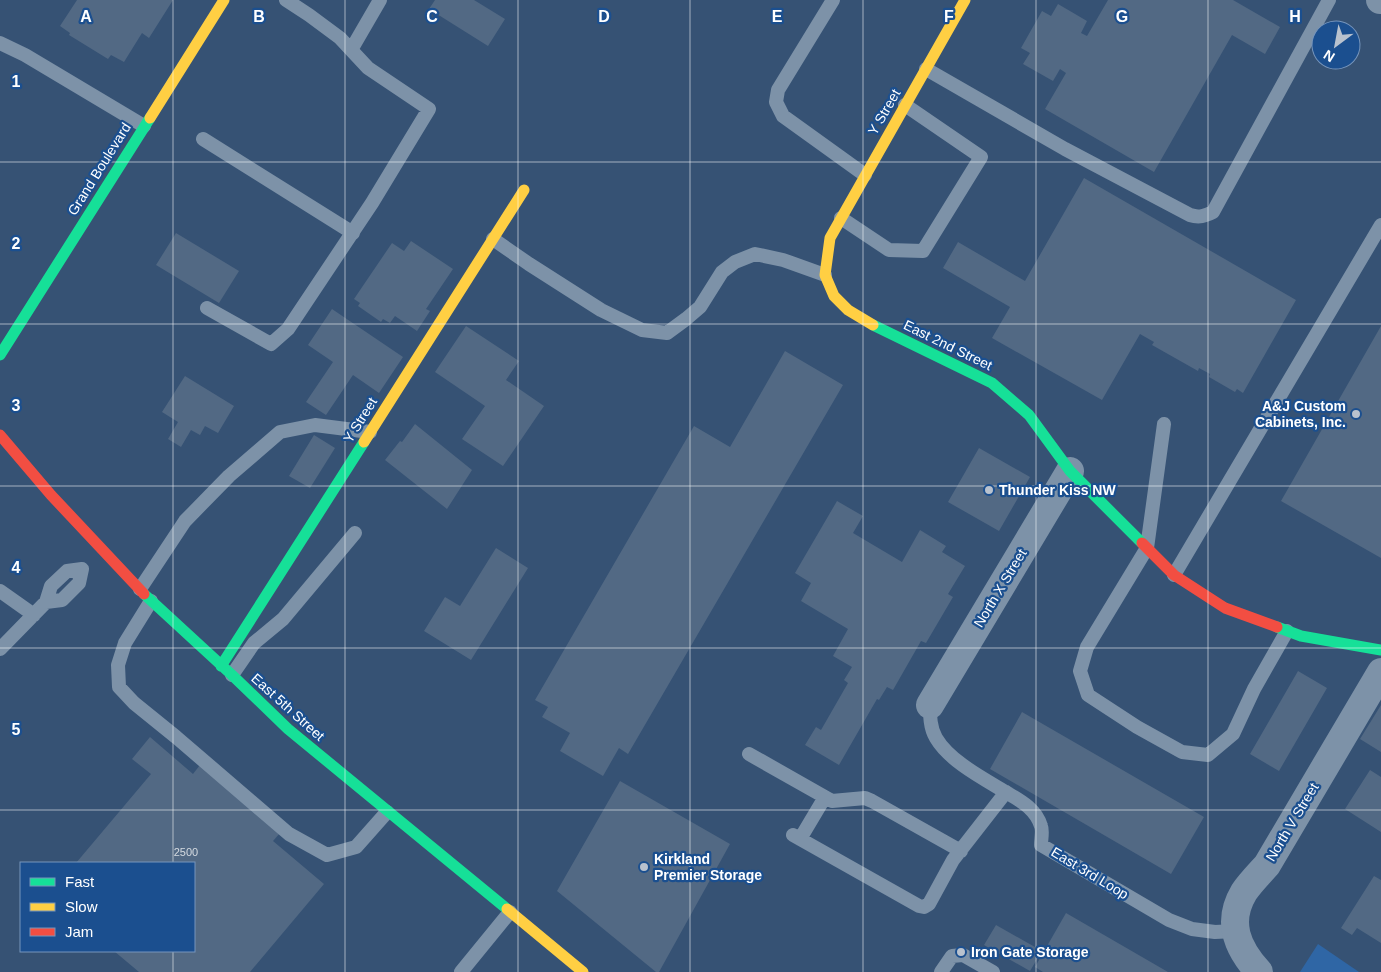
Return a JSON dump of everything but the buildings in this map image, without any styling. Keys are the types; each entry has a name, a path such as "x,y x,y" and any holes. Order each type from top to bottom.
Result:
{"street":[{"name":"Grand Boulevard","path":"0,355 224,0"},
{"name":"Y Street","path":"825,276 830,238 965,0"},
{"name":"Y Street","path":"226,671 370,432 524,190"},
{"name":"East 2nd Street","path":"825,276 834,296 855,315 992,383 1029,415 1070,471 1174,575 1225,608 1287,631 1301,636 1381,650"},
{"name":"East 5th Street","path":"0,435 51,495 92,560 140,590 288,729 583,972"},
{"name":"North X Street","path":"930,705 1070,471"},
{"name":"North V Street","path":"1234,931 1236,911 1244,892 1266,866 1381,672"},
{"path":"1234,931 1242,949 1259,972"}],"lane":[{"path":"207,308 271,344 288,329 353,233 429,110 368,68 340,38 286,0"},
{"path":"351,50 380,0"},
{"path":"833,0 778,90 776,102 783,116 866,175"},
{"path":"926,69 1065,149 1190,215 1197,217 1205,216 1213,212 1329,0"},
{"path":"0,43 25,55 144,126"},
{"path":"841,218 890,250 923,251 981,157 905,105"},
{"path":"203,140 353,233"},
{"path":"1174,575 1381,225"},
{"path":"493,239 601,310 642,330 667,333 700,307 722,272 735,262 755,254 782,260 825,276"},
{"path":"1164,424 1147,548 1087,647 1080,672 1088,695 1137,727 1182,752 1208,755 1233,734 1254,690 1287,631"},
{"path":"140,590 185,521 229,476 280,432 314,425 370,432"},
{"path":"226,671 254,643 283,619 355,533"},
{"path":"0,649 46,602 62,600 80,583 92,560"},
{"path":"0,591 34,615"},
{"path":"150,601 126,643 118,665 119,687 134,703 288,834 327,855 356,847 387,812"},
{"name":"East 3rd Loop","path":"930,705 930,721 936,739 953,758 974,774 1025,803 1036,816 1042,828 1041,845 1169,920 1192,929 1215,932 1234,931"},
{"path":"749,754 832,802 865,798 961,851"},
{"path":"825,797 796,837 919,906 924,907 929,904 953,860 1006,792"},
{"path":"461,972 510,912"},
{"path":"941,972 952,956 963,954 993,972"}],"shaded area":[{"path":"1318,944 1359,972 1300,972"}],"traffic: fast":[{"path":"0,355 150,118"},
{"path":"873,325 992,383 1029,415 1070,471 1142,543"},
{"path":"221,666 364,442"},
{"path":"144,594 288,729 507,909"},
{"path":"1277,627 1301,636 1381,650"}],"traffic: slow":[{"path":"150,118 224,0"},
{"path":"873,325 848,310 834,296 825,275 830,238 965,0"},
{"path":"364,442 524,190"},
{"path":"507,909 583,972"}],"traffic: jam":[{"path":"0,435 51,495 144,594"},
{"path":"1142,543 1174,575 1225,608 1277,627"}],"place":[{"name":"A&J Custom Cabinets, Inc.","path":"1356,414"},
{"name":"Thunder Kiss NW","path":"989,490"},
{"name":"Kirkland Premier Storage","path":"644,867"},
{"name":"Iron Gate Storage","path":"961,952"}]}
